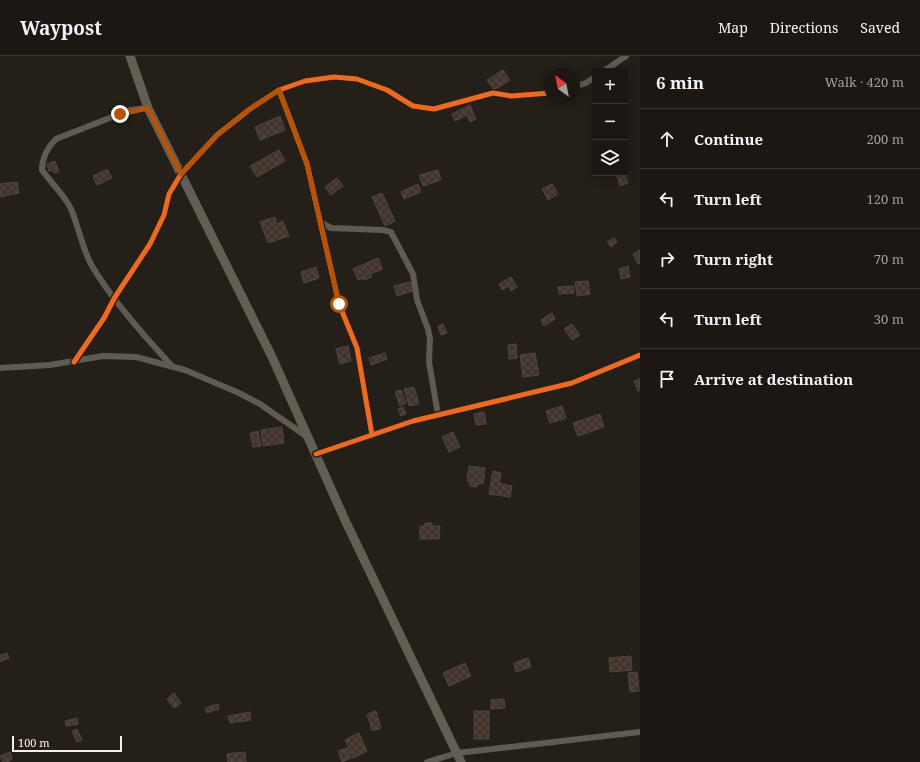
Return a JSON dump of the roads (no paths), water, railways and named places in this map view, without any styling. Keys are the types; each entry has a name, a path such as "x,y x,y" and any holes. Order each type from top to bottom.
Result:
{"main road":[{"path":"130,56 148,108 272,357 308,437 461,762"}],"street":[{"path":"608,68 626,56"},
{"path":"74,362 104,318 115,297 150,244 164,215 169,194 181,174 217,135 250,109 279,90 312,80 334,77 357,79 387,90 413,106 434,109 493,94 511,96 544,93"},
{"path":"580,85 592,79"},
{"path":"279,90 307,164 339,304 357,348 372,435"},
{"path":"148,108 130,110 56,139 47,148 42,162 42,170 71,209 92,266 145,337 172,366"},
{"path":"320,222 331,228 383,230 390,232 396,240 413,274 417,300 428,329 430,340 429,362 438,415"},
{"path":"316,454 413,421 572,383 640,355"},
{"path":"0,368 74,362 103,356 125,356 172,366 239,393 260,404 308,437"},
{"path":"427,762 456,753 640,732"}]}
